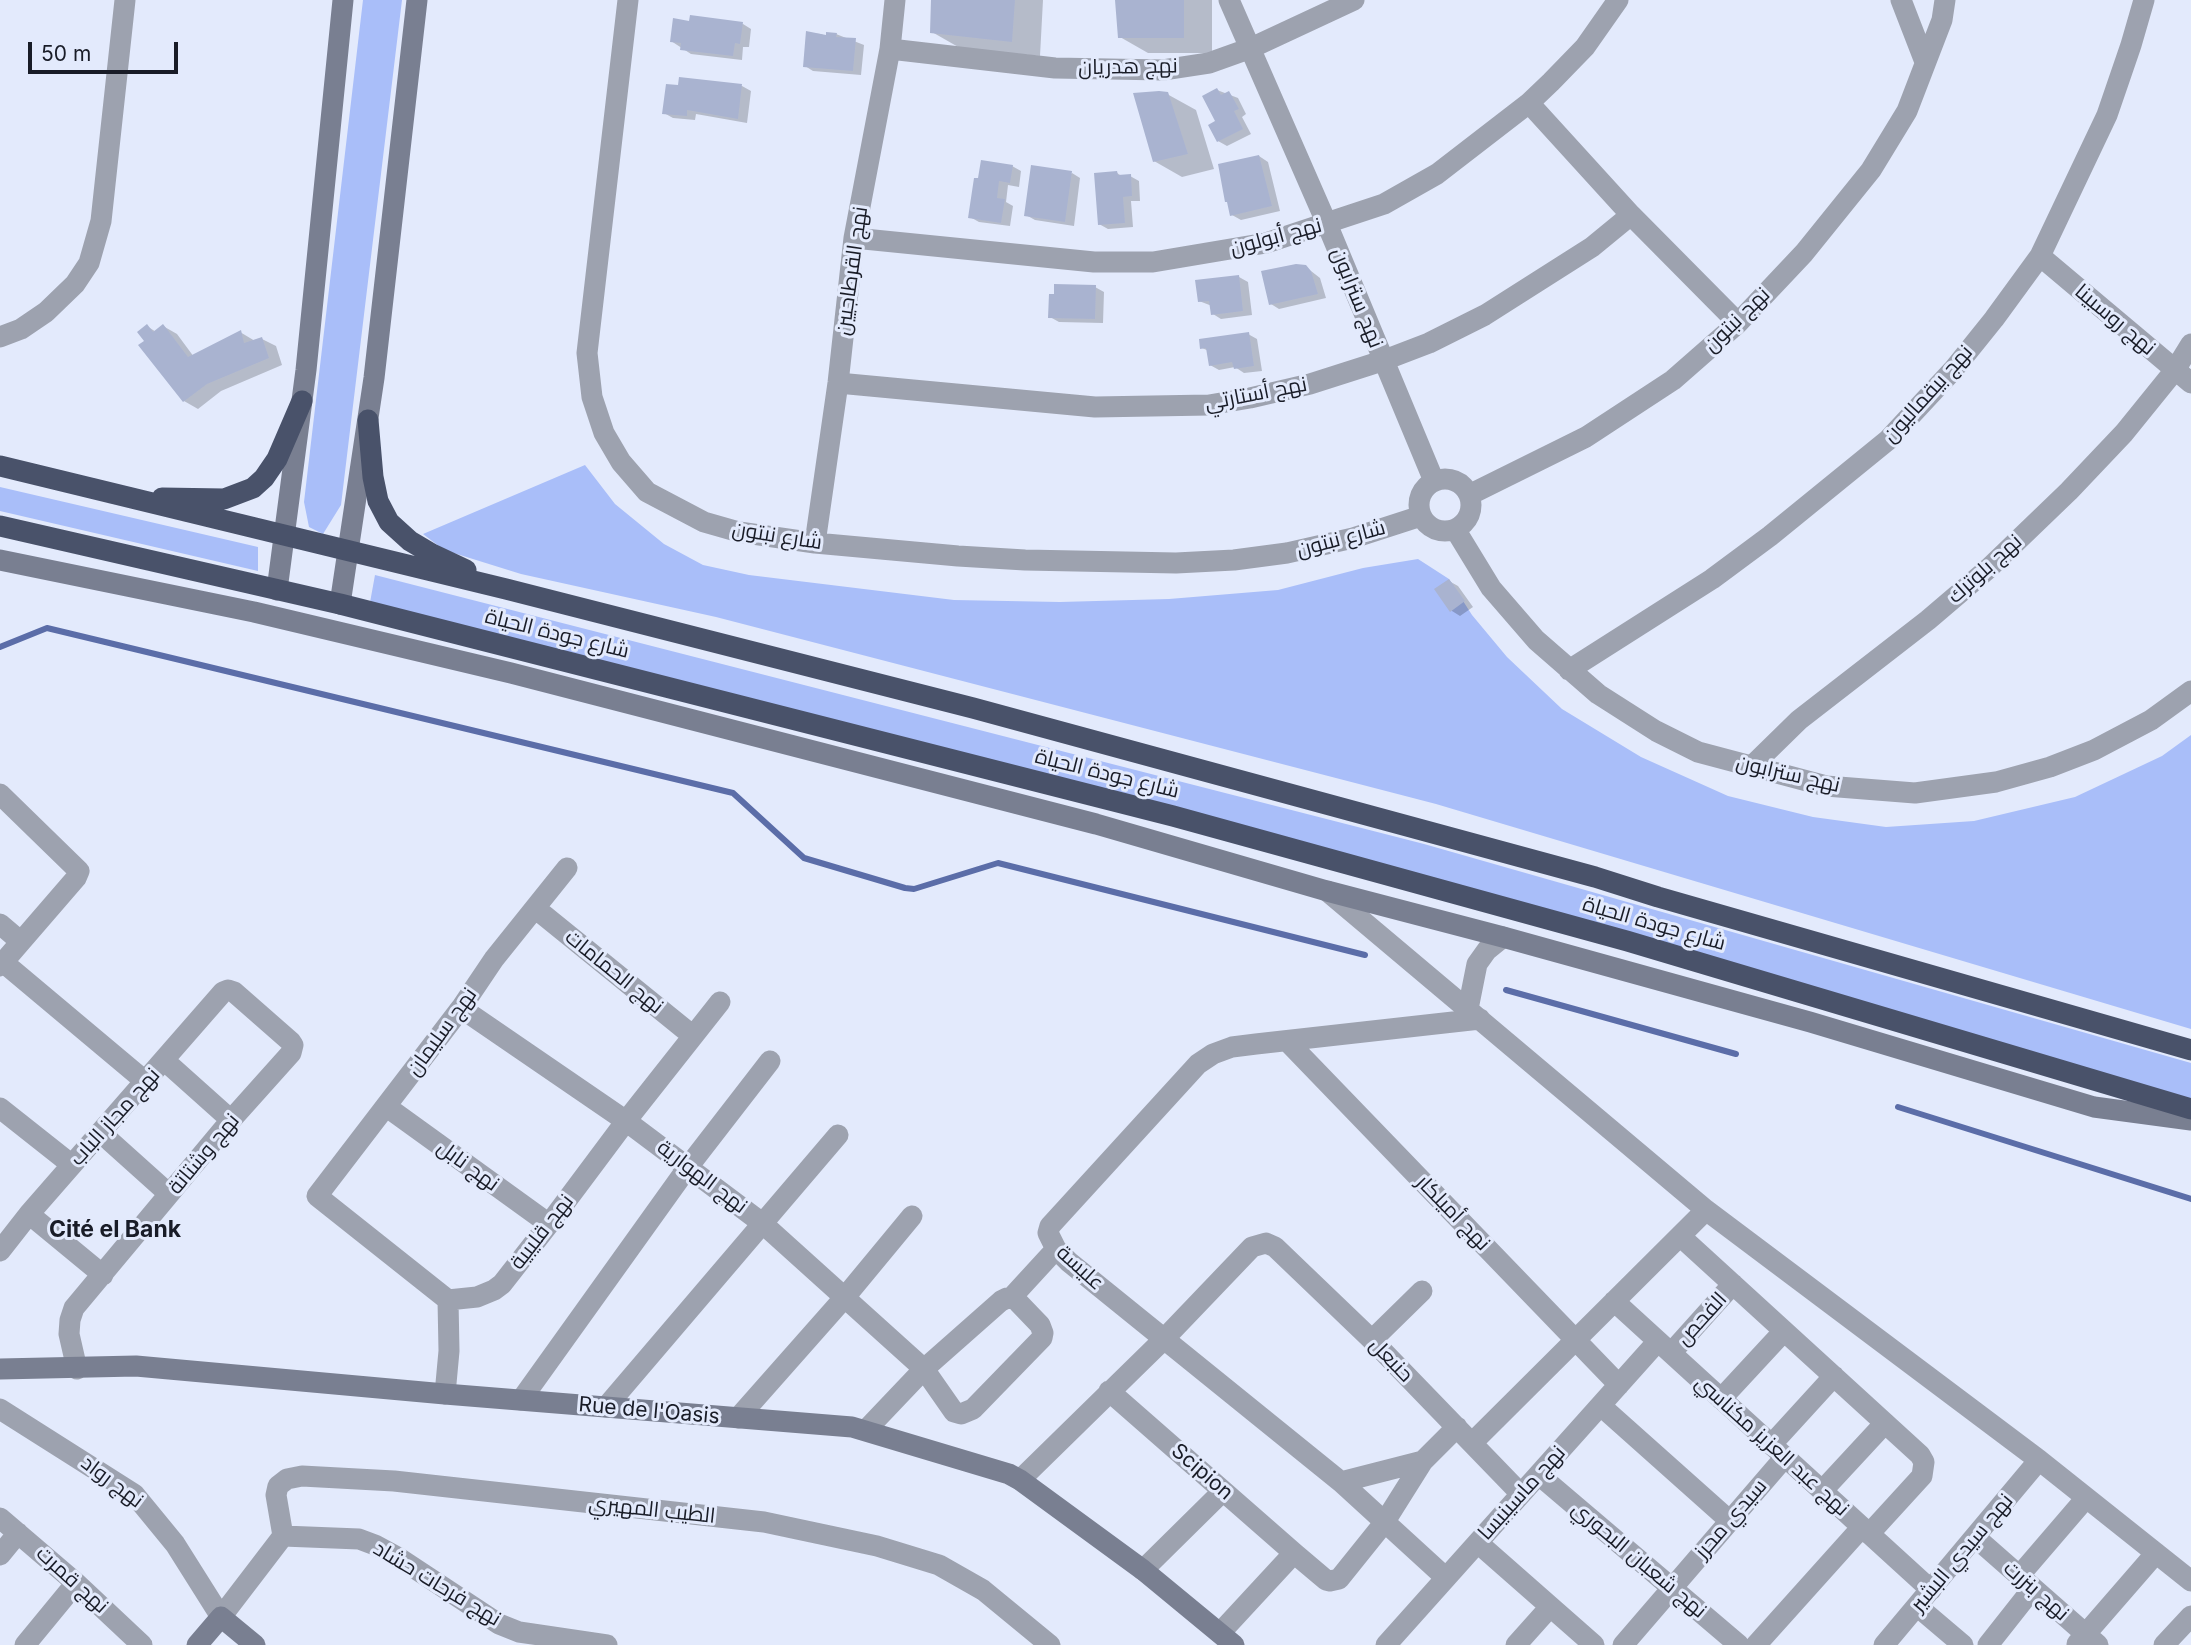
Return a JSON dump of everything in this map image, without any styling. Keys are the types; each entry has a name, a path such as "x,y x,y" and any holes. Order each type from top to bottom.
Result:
{"highway":[{"path":"116,496 224,499 253,488 277,459 302,401"},
{"path":"369,420 373,477 378,501 389,522 410,541 432,554 506,589"},
{"name":"شارع جودة الحياة","path":"0,466 506,589 973,708 1595,877 2191,1050"},
{"name":"شارع جودة الحياة","path":"0,526 340,604 1173,816 1639,944 2191,1109"}],"street":[{"path":"0,337 21,329 46,312 75,284 89,263 101,221 125,0"},
{"path":"277,590 302,401 343,0"},
{"path":"340,604 369,420 416,0"},
{"name":"شارع نبتون","path":"628,0 587,353 592,397 604,433 621,462 647,492 704,523 739,532 815,543 958,556 1175,564 1287,553 1353,538 1421,516"},
{"name":"نهج القرطاجيين","path":"815,543 838,383 854,238 890,49 895,0"},
{"name":"نهج سترابون","path":"1229,0 1327,224 1434,481"},
{"name":"نهج هدريان","path":"890,49 1055,68 1163,70 1209,63 1251,48 1354,0"},
{"name":"نهج أبولون","path":"854,238 1094,262 1153,262 1266,243 1327,224 1384,204 1437,174 1529,103 1585,47 1618,0"},
{"path":"1902,0 1926,62"},
{"name":"نهج نبتون","path":"1469,495 1586,437 1673,380 1738,323 1804,253 1871,170 1907,111 1941,20 1945,0"},
{"name":"نهج بيقماليون","path":"1569,670 1712,579 1825,493 1888,440 1953,370 2040,256 2107,115 2144,0"},
{"path":"1529,103 1631,215 1738,323"},
{"name":"نهج أستارتي","path":"838,383 1095,407 1209,405 1310,384 1429,343 1485,315 1592,247 1631,215"},
{"name":"نهج روسبينا","path":"2040,256 2183,376"},
{"name":"نهج بلوترك","path":"1752,766 1798,720 1917,628 1989,568 2183,376 2191,344"},
{"path":"1434,481 1454,481 1469,495 1469,515 1464,524 1455,529 1445,532 1435,530 1421,516 1421,496 1434,481"},
{"name":"نهج سترابون","path":"1455,529 1491,588 1536,640 1598,694 1656,731 1698,752 1826,786 1915,793 1996,782 2050,767 2094,750 2151,720 2191,691"},
{"path":"0,560 254,612 525,676 1096,824 1327,891 1810,1022 2094,1107 2191,1120"},
{"path":"0,794 79,871 76,878 2,964 146,1082"},
{"name":"نهج سليمان","path":"448,1300 317,1196 461,1008 494,959 567,868"},
{"path":"1327,891 1706,1210 2039,1460 2191,1581"},
{"name":"نهج الحمامات","path":"535,908 694,1036"},
{"path":"0,924 20,941"},
{"path":"1474,1014 1477,964 1487,950 1503,937"},
{"name":"نهج مجاز الباب","path":"0,1251 29,1214 223,992 234,992"},
{"name":"نهج وشتاتة","path":"77,1369 69,1334 69,1320 74,1308 293,1049 291,1042 234,992"},
{"name":"نهج قليبية","path":"448,1300 477,1297 494,1290 502,1283 720,1002"},
{"name":"نهج الهوارية","path":"461,1008 626,1121 762,1223 924,1369 954,1412 961,1414 974,1409 1042,1338 1040,1325 1011,1298"},
{"name":"عليسة","path":"1446,1578 1341,1482 1056,1249 1048,1233 1050,1226 1198,1064 1213,1054 1231,1047 1474,1014"},
{"name":"نهج أميلكار","path":"1287,1041 1619,1385"},
{"path":"165,1060 231,1120"},
{"path":"521,1400 688,1167 770,1061"},
{"name":"نهج نابل","path":"387,1107 549,1224"},
{"path":"0,1108 72,1165"},
{"path":"102,1133 169,1194"},
{"path":"607,1407 838,1135"},
{"path":"1472,1443 1706,1210"},
{"path":"29,1214 103,1275"},
{"path":"738,1418 845,1297 912,1216"},
{"path":"1680,1236 1920,1455 1924,1462 1922,1476 1756,1645"},
{"name":"حنبعل","path":"1164,1339 1252,1247 1266,1243 1275,1247 1372,1340 1521,1494"},
{"path":"866,1430 924,1369 1001,1301 1011,1298 1056,1249"},
{"name":"الفحص","path":"1664,1347 1733,1284"},
{"path":"1372,1340 1422,1291"},
{"path":"445,1394 449,1351 448,1300"},
{"name":"نهج عبد العزيز مكناسي","path":"1614,1301 1866,1531 1963,1645"},
{"path":"1721,1399 1784,1331"},
{"path":"1020,1480 1164,1339"},
{"name":"نهج ماسينيسا","path":"1386,1645 1619,1385 1664,1347"},
{"name":"Rue de l'Oasis","path":"0,1369 136,1366 866,1430 1009,1474 1020,1480 1143,1570 1227,1639"},
{"name":"سيدي محرز","path":"1623,1645 1730,1521 1834,1376"},
{"name":"Scipion","path":"1110,1391 1326,1580 1336,1580 1384,1523 1423,1461 1457,1427"},
{"path":"1601,1406 1730,1521"},
{"name":"نهج رواد","path":"0,1409 134,1494 175,1544 221,1617"},
{"path":"1822,1491 1885,1423"},
{"name":"نهج سيدي البشير","path":"1884,1645 2039,1460"},
{"path":"1341,1482 1423,1461"},
{"name":"نهج شعبان البحوري","path":"1539,1475 1739,1645"},
{"name":"الطيب المهيري","path":"283,1536 276,1495 278,1486 287,1479 302,1476 394,1481 764,1522 877,1546 939,1565 983,1590 1050,1645"},
{"path":"1143,1570 1223,1491"},
{"path":"1988,1645 2026,1582 2086,1498"},
{"name":"نهج قمرت","path":"0,1518 76,1583 142,1645"},
{"path":"0,1555 18,1533"},
{"path":"197,1645 283,1536"},
{"name":"نهج فرحات حشاد","path":"283,1536 359,1539 375,1545 499,1624 519,1632 607,1645"},
{"name":"نهج بنزرت","path":"1975,1537 2087,1641"},
{"path":"1478,1543 1594,1645"},
{"path":"1227,1639 1294,1553"},
{"path":"2087,1641 2156,1553"},
{"path":"25,1645 76,1583"},
{"path":"1516,1645 1550,1607"},
{"path":"2164,1645 2191,1616"},
{"path":"221,1617 255,1645"}],"shaded area":[{"path":"363,0 402,0 341,505 323,534 309,527 304,502"},
{"path":"585,465 615,504 664,544 703,565 749,575 954,600 1060,602 1169,599 1278,590 1363,568 1418,559 1449,579 1472,615 1507,657 1562,709 1641,757 1728,796 1813,817 1886,827 1974,821 2075,797 2162,756 2191,735 2191,1029 1436,804 716,617 521,574 444,550 423,534"},
{"path":"0,487 258,547 258,571 0,511"},
{"path":"375,575 1424,844 2191,1063 2191,1099 369,608"}],"building":[{"path":"931,0 1015,0 1012,42 930,33"},
{"path":"1115,0 1184,0 1184,38 1118,38"},
{"path":"690,15 743,22 740,44 735,43 733,56 680,50 681,43 670,42 673,18 689,21"},
{"path":"806,31 826,35 826,32 837,33 836,37 856,38 853,71 803,67"},
{"path":"679,77 742,84 738,119 687,110 687,116 662,114 666,84 678,85"},
{"path":"1217,88 1221,95 1229,91 1239,109 1234,111 1243,129 1217,142 1208,125 1215,121 1202,96"},
{"path":"1168,92 1188,154 1153,162 1133,93"},
{"path":"1259,155 1272,206 1230,216 1218,164"},
{"path":"981,160 1013,165 1010,183 999,181 997,198 1005,199 1001,223 968,218 974,178 978,178"},
{"path":"1031,165 1072,171 1065,222 1024,216"},
{"path":"1117,171 1118,175 1131,174 1132,196 1123,197 1125,223 1098,225 1094,173"},
{"path":"1296,264 1306,265 1311,271 1318,294 1269,305 1261,271"},
{"path":"1239,275 1243,311 1211,315 1209,301 1198,302 1195,280"},
{"path":"1054,284 1096,285 1095,319 1048,318 1049,294 1054,294"},
{"path":"147,324 153,332 163,324 188,357 241,330 244,343 262,337 269,358 207,384 183,402 138,345 144,341 137,332"},
{"path":"1249,332 1254,366 1234,369 1232,362 1209,366 1206,348 1200,349 1199,339"},
{"path":"1449,579 1465,601 1450,612 1434,589"}],"waterway":[{"path":"0,647 47,628 733,793 804,858 905,888 914,889 998,863 1365,955"},
{"path":"1506,990 1736,1054"},
{"path":"1898,1107 2191,1199"}],"district":[{"name":"Cité el Bank","path":"115,1230"}]}
